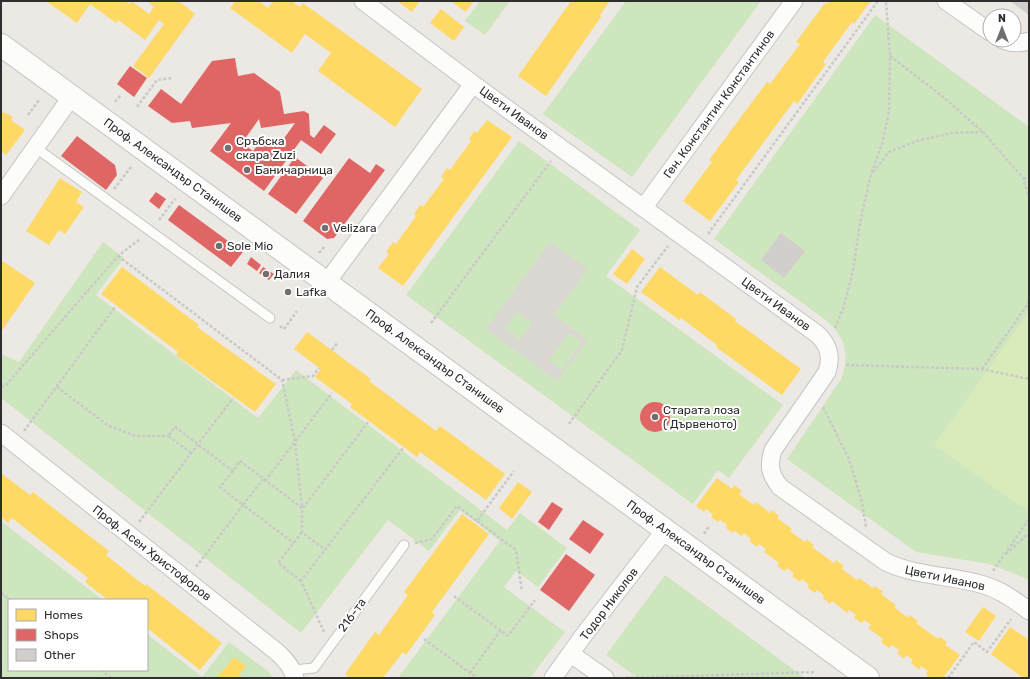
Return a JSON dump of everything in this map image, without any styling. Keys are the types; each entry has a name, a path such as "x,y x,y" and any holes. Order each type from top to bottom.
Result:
{"street":[{"name":"Ген. Константин Константинов","path":"644,207 794,1"},
{"path":"946,1 982,26"},
{"name":"Цвети Иванов","path":"369,3 473,84 817,334 823,339 828,347"},
{"name":"Проф. Александър Станишев","path":"1,45 868,678"},
{"path":"327,282 473,84"},
{"path":"1,196 72,96"},
{"path":"828,347 830,364"},
{"name":"Цвети Иванов","path":"830,364 827,372 773,450 770,460 770,470 780,487 886,562 901,569 984,585 1003,592 1025,608"},
{"name":"Проф. Асен Христофоров","path":"1,433 278,652 286,660 294,674"},
{"name":"Тодор Николов","path":"553,678 665,530"},
{"path":"571,654 605,678"}],"lane":[{"path":"36,148 270,318"},
{"name":"216-та","path":"294,674 314,668 404,545"}],"path":[{"path":"698,247 878,1"},
{"path":"828,347 843,309 853,271 860,222 871,174 882,144 889,112 890,56 886,1"},
{"path":"890,56 942,96 983,132 1023,178 1029,197"},
{"path":"137,107 157,80 173,78"},
{"path":"115,102 121,95"},
{"path":"28,115 40,100"},
{"path":"871,174 889,152 916,141 951,133 983,132"},
{"path":"431,323 553,158"},
{"path":"106,200 131,167"},
{"path":"1023,178 1029,179"},
{"path":"1,387 6,385 118,256 150,231 174,199"},
{"path":"569,424 622,350 637,287 678,232"},
{"path":"318,254 325,246"},
{"path":"118,256 282,380 295,441 302,508 302,532 278,564 302,581 330,646"},
{"path":"982,369 1028,304 1029,297"},
{"path":"15,444 115,307"},
{"path":"270,318 284,329 297,311"},
{"path":"332,350 338,342"},
{"path":"830,364 982,369 1029,379"},
{"path":"282,380 313,376 319,368"},
{"path":"57,387 109,426 136,436 168,436 191,453"},
{"path":"814,390 849,459 862,502 870,551"},
{"path":"186,580 243,505 332,393"},
{"path":"129,535 233,398"},
{"path":"302,508 368,422"},
{"path":"168,436 175,427 233,471"},
{"path":"302,581 402,448"},
{"path":"294,543 220,487 240,461 302,508"},
{"path":"477,521 514,471"},
{"path":"404,545 432,540 457,506 516,550 522,591"},
{"path":"984,585 1029,519"},
{"path":"704,534 710,526"},
{"path":"302,532 325,550"},
{"path":"1002,558 1029,533"},
{"path":"454,596 508,636 534,600"},
{"path":"948,678 974,642 987,652 1025,608"},
{"path":"470,673 501,630"},
{"path":"424,639 477,678"},
{"path":"102,671 111,678"},
{"path":"614,678 815,672"}],"green space":[{"path":"480,1 510,1 485,35 465,21"},
{"path":"626,1 761,1 632,177 543,114"},
{"path":"875,15 1029,127 1029,581 989,564 916,552 787,459 841,379 846,355 842,340 827,321 714,239"},
{"path":"519,141 640,230 606,276 783,405 729,478 718,470 693,504 406,295"},
{"path":"103,242 124,258 96,295 258,418 296,370 507,530 520,513 567,548 538,587 516,571 504,587 565,632 530,678 398,678 500,541 460,510 429,551 388,520 301,633 1,398 1,354 19,362"},
{"path":"1028,313 1029,314 1029,512 934,445"},
{"path":"1,521 102,599 8,599 8,671 148,671 148,635 202,677 229,642 269,672 273,678 1,678"},
{"path":"665,575 805,678 638,678 606,655"}],"shaded area":[{"path":"550,242 588,269 554,315 588,340 557,381 486,329","holes":["517,312 532,323 520,340 505,328","569,333 582,342 562,370 549,360"]}],"building: Homes":[{"path":"46,1 126,1 130,4 132,1 149,14 154,7 149,3 150,1 180,1 195,14 149,78 133,66 164,24 159,20 145,40 118,20 116,23 90,4 77,23"},
{"path":"235,1 259,1 268,8 273,1 295,1 294,3 300,7 303,3 422,89 395,127 318,71 331,53 305,34 292,53 230,8"},
{"path":"397,1 420,1 412,12"},
{"path":"451,1 474,1 466,12"},
{"path":"571,1 610,1 600,15 601,17 546,96 518,76"},
{"path":"829,1 871,1 854,24 852,22 823,62 826,64 797,104 794,101 736,180 739,182 710,221 683,201 712,162 709,160 767,82 770,84 800,44 796,42 825,3 827,4"},
{"path":"441,9 464,27 454,41 430,23"},
{"path":"1,112 13,117 11,120 25,130 6,155 1,151"},
{"path":"487,120 512,137 403,286 378,268 389,254 386,252 393,242 396,244 416,216 414,214 420,205 423,207 444,179 441,177 447,168 450,170 471,141 469,139 474,131 477,133"},
{"path":"60,178 82,192 76,202 84,207 65,234 59,230 49,245 26,231"},
{"path":"632,249 645,259 627,284 613,274"},
{"path":"1,260 35,283 1,332"},
{"path":"122,267 199,325 197,327 276,384 255,412 176,355 178,352 101,294"},
{"path":"660,267 698,295 700,292 736,319 735,321 801,369 782,395 716,347 717,345 681,318 679,320 641,292"},
{"path":"307,332 371,379 369,381 436,431 440,426 505,474 486,500 420,452 417,457 350,407 352,404 315,377 321,369 294,349"},
{"path":"1,473 30,495 33,492 109,551 106,555 222,643 200,670 148,629 148,599 107,599 85,582 88,578 12,518 8,523 1,517"},
{"path":"717,478 732,489 734,485 742,491 739,494 754,505 756,502 770,513 772,510 779,516 777,518 792,529 790,531 805,542 807,539 814,545 812,547 834,563 836,560 844,566 842,569 857,580 859,578 873,588 875,586 883,591 881,594 896,605 894,607 908,618 910,615 918,621 916,623 938,639 940,637 947,642 945,645 960,655 943,678 930,678 926,674 928,671 921,666 919,670 911,663 913,660 906,655 904,659 897,653 899,650 892,645 889,648 881,642 883,639 868,628 871,625 864,620 862,623 854,618 856,615 849,610 847,613 832,601 830,604 817,590 815,593 807,587 809,585 802,579 800,582 792,576 794,574 787,568 785,571 777,566 779,563 764,552 766,549 759,544 757,547 749,541 751,539 744,533 742,536 735,531 733,533 726,528 727,525 720,520 718,522 711,517 713,515 706,509 704,512 696,506"},
{"path":"518,482 532,492 512,519 499,508"},
{"path":"462,514 489,534 432,612 435,615 406,655 403,652 383,678 347,678 348,676 345,674 375,632 379,635 408,595 404,592"},
{"path":"983,607 996,616 979,641 965,632"},
{"path":"1010,627 1029,640 1029,678 1023,678 991,654"},
{"path":"234,657 246,666 237,678 217,678"}],"building: Shops":[{"path":"235,58 238,76 254,73 280,92 284,114 304,111 309,114 310,135 314,138 324,125 336,134 321,154 301,140 264,191 210,151 231,123 192,128 190,121 172,123 148,106 161,89 181,104 212,61","holes":["259,119 261,128 295,123 280,144 256,147 253,151 242,143"]},
{"path":"130,66 147,78 134,97 117,84"},
{"path":"77,136 115,165 117,175 106,190 61,156"},
{"path":"295,157 323,178 296,214 268,194"},
{"path":"349,158 370,173 376,164 385,170 334,238 327,239 303,221"},
{"path":"156,192 166,199 159,209 149,201"},
{"path":"179,205 243,252 231,267 168,220"},
{"path":"251,257 261,265 257,271 247,264"},
{"name":"Далия","path":"263,267 274,274 269,280 259,273"},
{"name":"Lafka","path":"287,288 293,292 290,296 284,292"},
{"name":"Старата лоза ( Дървеното)","path":"655,402 661,403 669,411 669,423 661,431 655,432 649,431 641,423 640,417 641,411 649,403"},
{"path":"552,502 563,509 549,530 538,522"},
{"path":"583,520 604,534 590,554 569,539"},
{"path":"566,554 595,575 569,611 540,590"}],"building: Other":[{"path":"1010,1 1029,1 1029,15 1022,10 1022,8 1020,8"},
{"path":"781,233 805,251 784,278 761,260"}],"place":[{"name":"Сръбска скара Zuzi","path":"228,148"},
{"name":"Баничарница","path":"247,170"},
{"name":"Velizara","path":"325,228"},
{"name":"Sole Mio","path":"219,246"},
{"name":"Далия","path":"266,274"},
{"name":"Lafka","path":"288,292"},
{"name":"Старата лоза ( Дървеното)","path":"655,417"}]}
